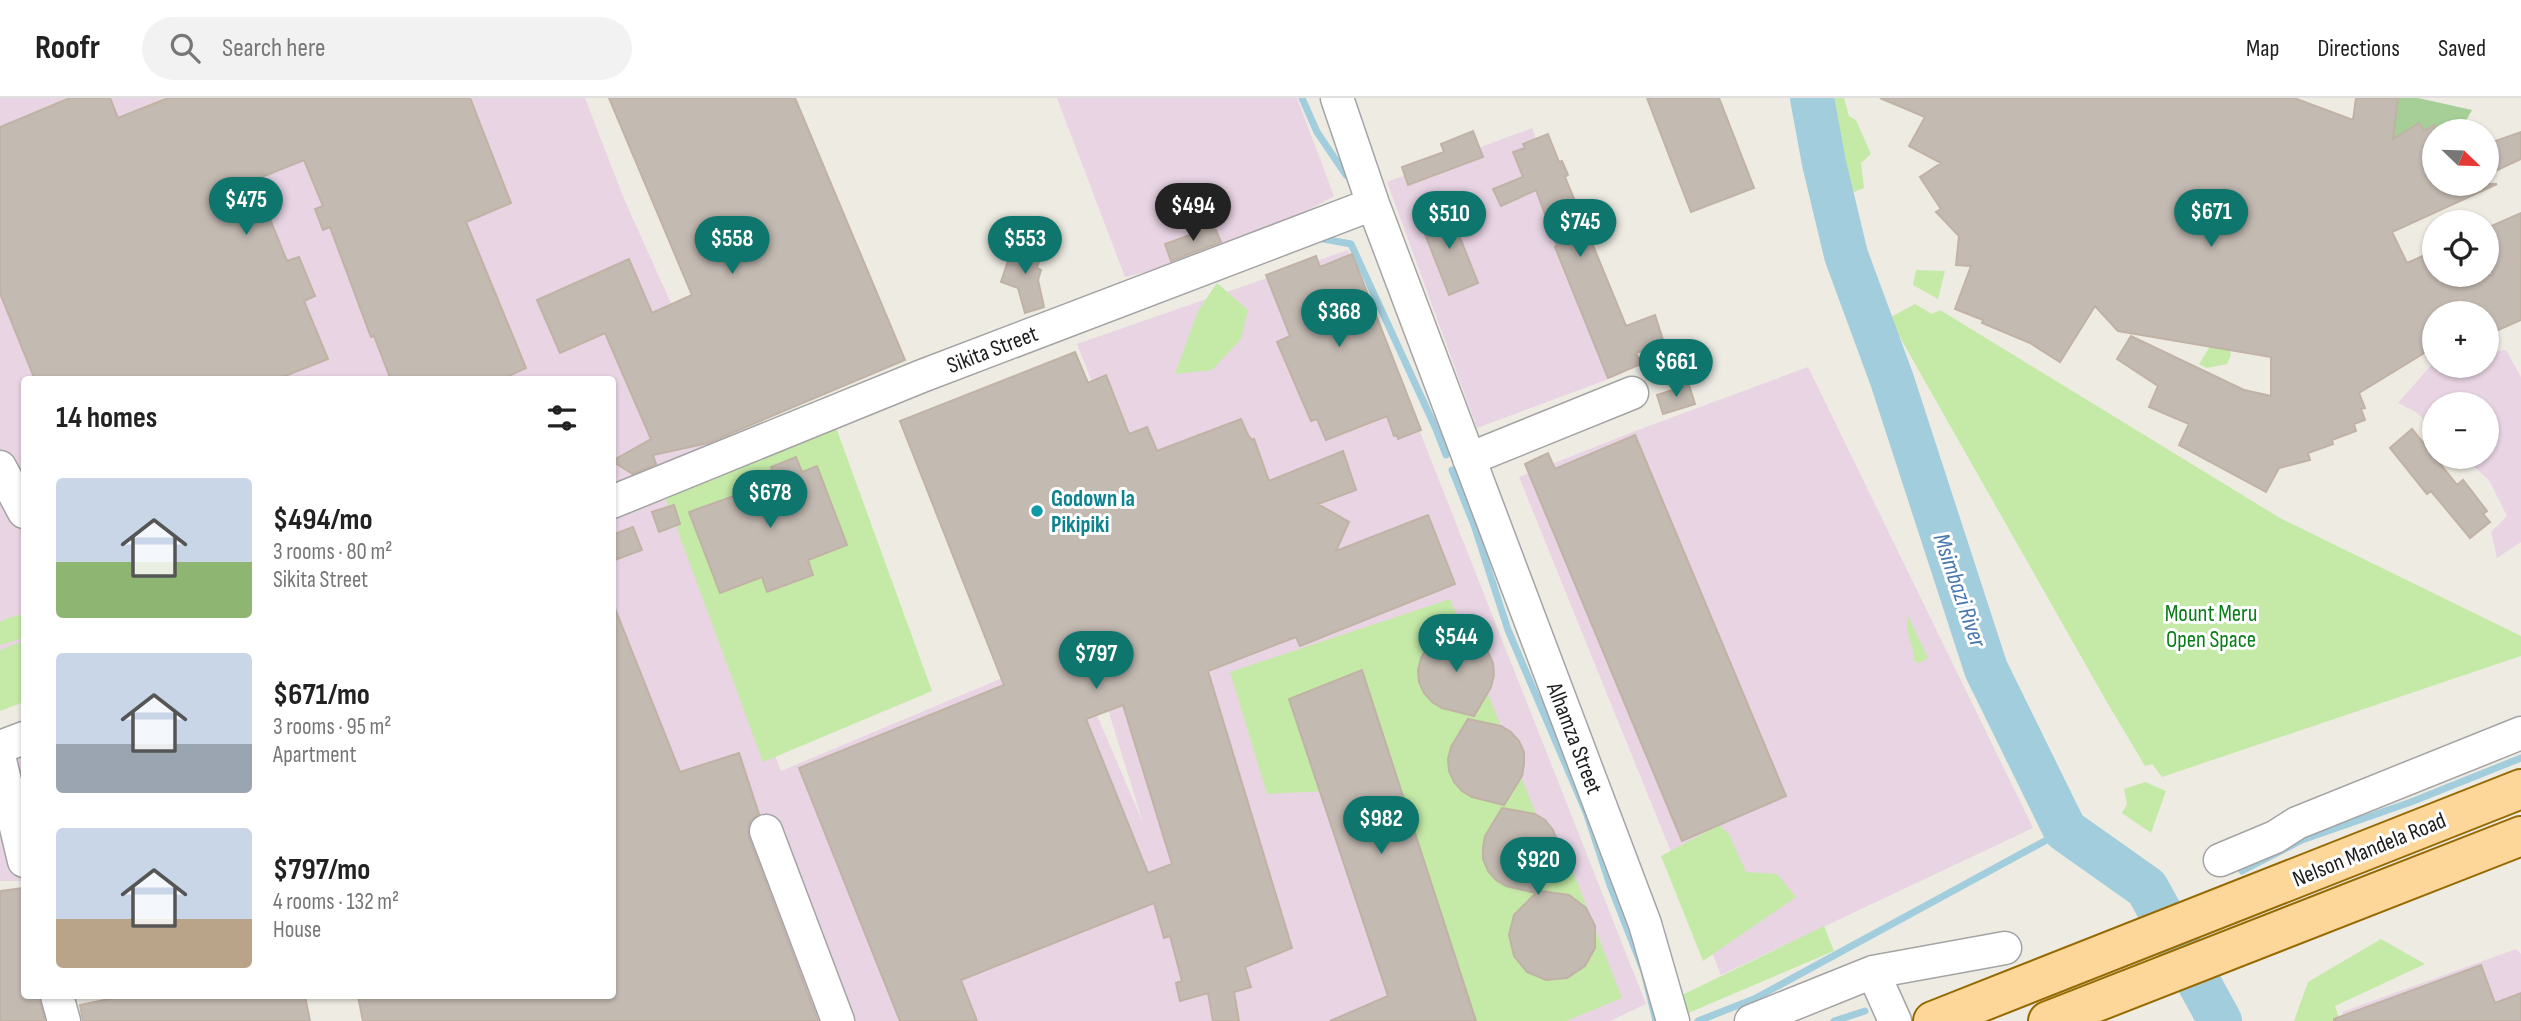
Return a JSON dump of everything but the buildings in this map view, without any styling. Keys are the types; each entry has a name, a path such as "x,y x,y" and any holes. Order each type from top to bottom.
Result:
{"main road":[{"name":"Nelson Mandela Road","path":"1933,1021 2217,910 2517,804"},
{"name":"Nelson Mandela Road","path":"2048,1021 2521,836"}],"street":[{"name":"Alhamza Street","path":"1337,98 1373,204 1645,924 1673,1021"},
{"name":"Sikita Street","path":"616,500 922,376 1373,204"},
{"path":"1469,458 1632,393"},
{"path":"0,467 21,506"},
{"path":"2220,860 2274,837 2297,823 2521,733"},
{"path":"0,747 21,739"},
{"path":"0,760 21,848"},
{"path":"766,831 838,1021"},
{"path":"1751,1021 1873,972 2005,948"},
{"path":"1873,972 1895,1021"},
{"path":"58,999 64,1021"}],"shaded area":[{"path":"0,98 354,98 467,376 21,376 21,684 0,682"},
{"path":"356,98 585,98 624,199 735,445 616,492 616,376 469,376"},
{"path":"1057,98 1297,98 1334,196 1237,249 1125,277"},
{"path":"1532,128 1622,374 1477,428 1387,182"},
{"path":"1348,250 1646,1004 1610,1021 638,1021 616,953 616,518 674,496 781,771 1069,650 1143,823 1090,651 1179,604 1077,344"},
{"path":"2506,350 2521,377 2521,542 2497,558 2491,532 2507,516 2489,480 2477,469 2499,469 2499,392 2422,392 2422,418 2398,403 2422,376 2422,378 2499,378 2499,351"},
{"path":"1808,367 2033,828 1721,975 1519,477"},
{"path":"21,751 21,881 0,881 0,761"},
{"path":"2516,949 2521,954 2521,1021 2345,1021 2342,1012"}],"green space":[{"path":"1825,98 1844,98 1849,116 1856,120 1871,154 1861,163 1864,188 1849,194"},
{"path":"2359,98 2418,98 2472,110 2467,119 2422,119 2422,149 2417,149 2408,173 2353,120"},
{"path":"1916,270 1945,271 1938,299 1913,285"},
{"path":"1217,283 1248,310 1241,339 1212,370 1175,374 1198,311"},
{"name":"Mount Meru Open Space","path":"1915,304 1932,314 1940,310 2280,518 2521,636 2521,656 2162,777 2152,764 2145,766 2108,704 1889,318"},
{"path":"2212,343 2229,346 2231,355 2227,364 2207,368 2199,364"},
{"path":"834,422 932,691 763,762 666,499"},
{"path":"1450,599 1556,864 1538,906 1564,848 1622,998 1566,1021 1409,1021 1349,790 1267,794 1230,672"},
{"path":"21,615 21,639 0,645 0,622"},
{"path":"1908,616 1928,658 1919,663 1914,661 1907,628"},
{"path":"21,642 21,703 0,711 0,650"},
{"path":"2145,782 2166,791 2151,833 2122,813 2127,804 2124,789"},
{"path":"1719,825 1729,834 1746,872 1777,874 1796,897 1703,961 1661,856"},
{"path":"1824,926 1834,951 1686,1014 1682,995"},
{"path":"2381,939 2425,964 2335,1006 2340,1021 2294,1021 2308,982"}],"waterway":[{"path":"1302,98 1317,132 1346,175"},
{"name":"Msimbazi River","path":"1812,98 1846,255 1892,380 1986,669 2065,830 2147,888 2220,1021"},
{"path":"1318,238 1351,244 1446,455"},
{"path":"1452,470 1474,525 1508,630 1586,812 1610,885 1644,972 1656,1021"},
{"path":"2242,871 2302,840 2411,802 2521,758"},
{"path":"10,777 21,773"},
{"path":"1698,1021 1754,999 2065,830"},
{"path":"1834,1021 1865,1011"}],"place":[{"name":"Godown la Pikipiki","path":"1037,511"}]}
